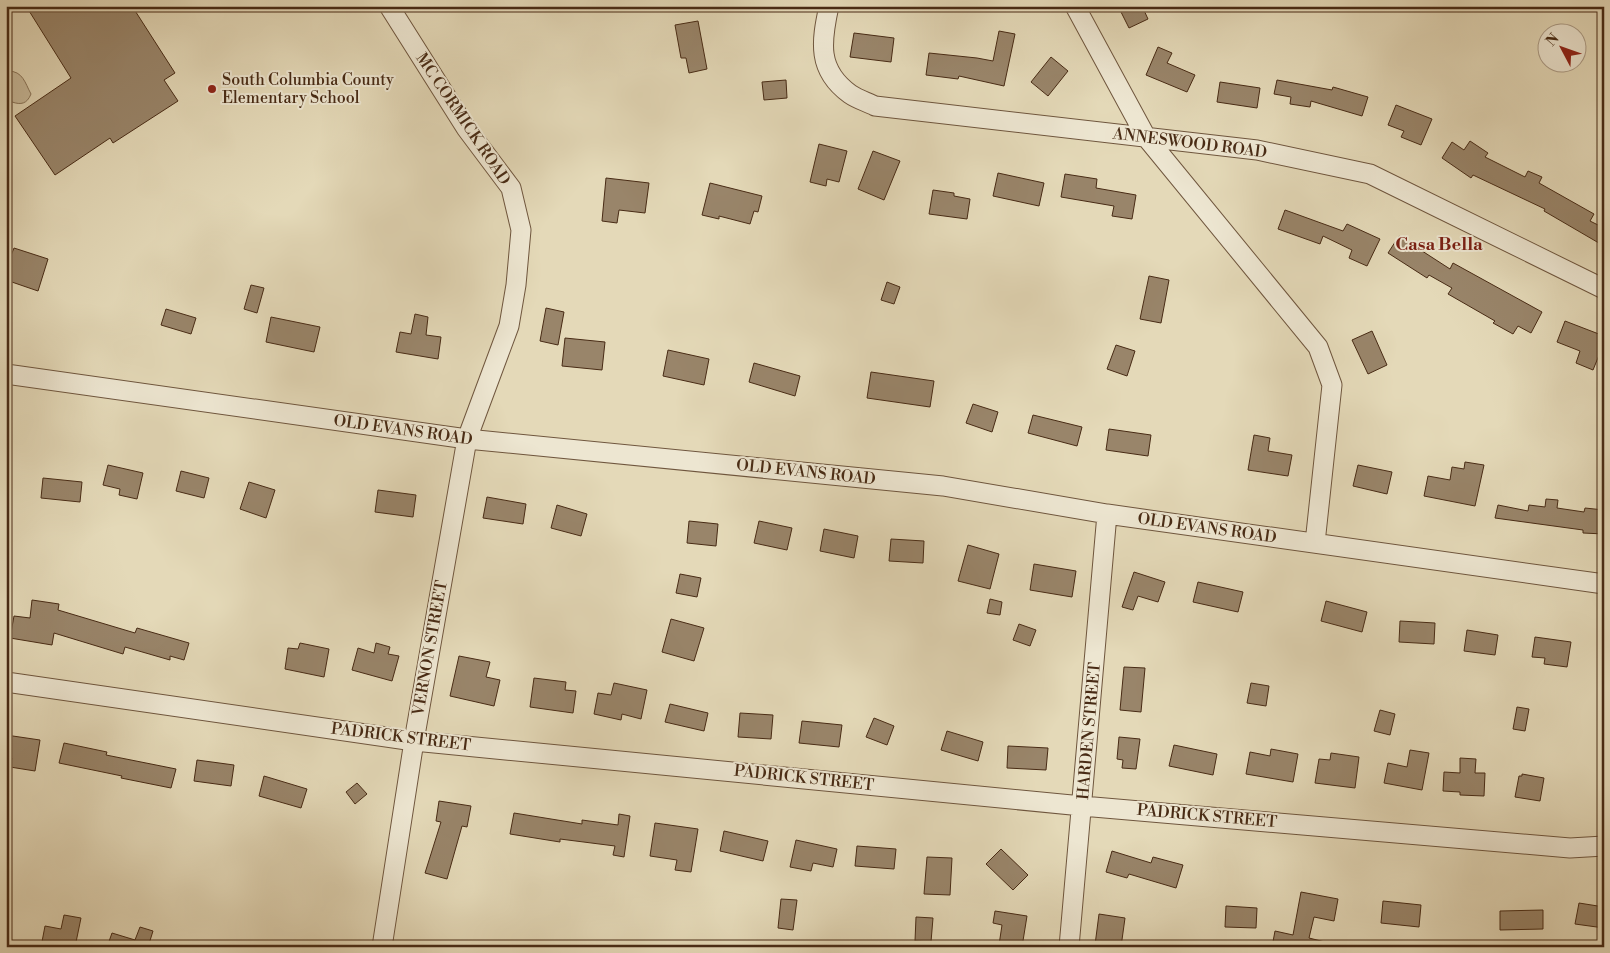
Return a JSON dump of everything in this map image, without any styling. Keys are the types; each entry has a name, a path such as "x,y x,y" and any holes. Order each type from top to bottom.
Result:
{"street":[{"name":"MC CORMICK ROAD","path":"389,6 466,128 511,188 521,230 516,285 509,326 467,440"},
{"name":"ANNESWOOD ROAD","path":"829,6 823,32 823,56 834,79 851,95 875,106 1257,150 1370,174 1604,289"},
{"path":"1075,6 1146,137 1318,347 1332,385 1315,544"},
{"name":"OLD EVANS ROAD","path":"6,374 467,440 943,486 1107,514 1604,584"},
{"name":"VERNON STREET","path":"382,947 414,740 467,440"},
{"name":"HARDEN STREET","path":"1069,947 1107,514"},
{"name":"PADRICK STREET","path":"6,682 414,740 1082,806 1570,848 1604,846"}],"shaded area":[{"path":"8,71 17,73 25,82 31,94 26,102 12,102 6,92 6,73"}],"building":[{"path":"26,6 132,6 175,73 164,80 178,101 113,143 110,138 55,175 15,116 71,78"},
{"path":"1118,6 1142,6 1148,19 1129,28"},
{"path":"698,21 707,69 689,73 686,58 681,58 675,25"},
{"path":"999,31 1015,34 1004,86 959,76 958,79 926,75 929,53 993,61"},
{"path":"854,33 894,38 891,62 850,57"},
{"path":"1158,47 1172,53 1167,63 1195,75 1187,92 1146,75"},
{"path":"1051,57 1068,71 1048,96 1031,82"},
{"path":"786,80 787,98 764,100 762,82"},
{"path":"1277,80 1332,90 1333,87 1368,97 1362,116 1311,101 1310,107 1290,104 1291,97 1274,94"},
{"path":"1220,82 1260,88 1257,108 1217,102"},
{"path":"1396,105 1432,119 1421,145 1401,137 1404,131 1388,125"},
{"path":"1470,141 1488,153 1485,157 1525,177 1528,171 1542,177 1539,183 1594,214 1590,221 1604,228 1604,246 1544,211 1545,209 1473,175 1471,178 1442,158 1452,142 1464,150"},
{"path":"819,144 847,151 839,182 827,179 826,186 810,182"},
{"path":"873,151 900,161 884,200 858,189"},
{"path":"998,173 1044,183 1039,206 993,196"},
{"path":"1065,174 1097,179 1096,188 1136,195 1132,219 1112,216 1114,206 1061,197"},
{"path":"606,178 649,183 645,213 619,210 617,223 602,221"},
{"path":"710,183 762,196 758,212 754,211 750,224 719,216 719,219 702,215"},
{"path":"933,190 954,193 954,196 970,199 967,219 929,214"},
{"path":"1285,210 1343,231 1347,224 1380,239 1367,266 1349,258 1352,250 1323,236 1320,244 1278,229"},
{"path":"1399,236 1450,269 1453,263 1542,312 1531,333 1518,326 1513,334 1493,323 1495,321 1448,294 1452,288 1429,275 1427,278 1388,253"},
{"path":"14,248 48,259 38,291 6,280 6,257 10,258"},
{"path":"1149,276 1169,280 1161,323 1140,319"},
{"path":"887,282 900,287 894,304 881,300"},
{"path":"251,285 264,288 257,313 244,309"},
{"path":"546,308 564,312 558,345 540,341"},
{"path":"166,309 196,318 191,334 161,325"},
{"path":"415,314 428,317 426,335 441,337 438,359 396,352 400,332 411,334"},
{"path":"271,317 320,327 314,352 266,342"},
{"path":"1565,321 1604,336 1604,343 1593,370 1576,363 1580,351 1557,342"},
{"path":"1372,331 1387,365 1368,374 1352,340"},
{"path":"565,338 605,342 602,370 562,366"},
{"path":"1116,345 1135,351 1127,376 1107,369"},
{"path":"668,350 709,359 704,385 663,376"},
{"path":"754,363 800,376 795,396 749,382"},
{"path":"871,372 934,381 930,407 867,398"},
{"path":"973,404 998,412 992,432 966,423"},
{"path":"1033,415 1082,427 1077,446 1028,433"},
{"path":"1109,429 1151,435 1148,456 1106,450"},
{"path":"1254,435 1270,438 1268,451 1292,455 1288,476 1248,470"},
{"path":"1465,462 1484,465 1475,506 1424,496 1428,476 1450,480 1452,467 1464,469"},
{"path":"108,465 143,473 137,499 119,495 120,489 103,485"},
{"path":"1358,465 1392,472 1387,494 1353,486"},
{"path":"181,471 209,478 204,498 176,491"},
{"path":"43,478 82,482 80,502 41,498"},
{"path":"249,482 275,490 266,518 240,509"},
{"path":"378,490 416,495 413,517 375,512"},
{"path":"487,497 526,504 523,524 483,518"},
{"path":"1546,499 1558,500 1557,508 1584,512 1585,508 1604,510 1604,534 1583,533 1583,530 1495,518 1498,505 1528,511 1529,505 1545,507"},
{"path":"557,505 587,514 581,536 551,528"},
{"path":"689,521 718,524 716,546 687,543"},
{"path":"759,521 792,528 787,550 754,543"},
{"path":"824,529 858,536 854,558 820,551"},
{"path":"891,539 924,541 923,563 889,561"},
{"path":"968,545 999,554 990,589 958,581"},
{"path":"1034,564 1076,571 1072,597 1030,590"},
{"path":"1134,572 1165,582 1158,602 1138,596 1133,610 1122,607"},
{"path":"680,574 701,578 697,597 676,593"},
{"path":"1198,582 1243,592 1238,612 1193,602"},
{"path":"990,599 1002,602 1000,615 987,613"},
{"path":"32,600 59,604 58,610 135,633 137,628 189,643 184,660 170,656 170,660 125,647 123,654 54,633 52,645 10,638 14,616 30,618"},
{"path":"1326,601 1367,612 1362,632 1321,621"},
{"path":"671,619 704,628 694,661 662,652"},
{"path":"1400,621 1435,623 1434,644 1399,642"},
{"path":"1019,624 1036,630 1030,646 1013,640"},
{"path":"1467,630 1498,635 1495,655 1464,651"},
{"path":"1535,637 1571,642 1567,667 1544,664 1545,658 1532,657"},
{"path":"300,643 329,649 324,677 285,669 288,648 298,649"},
{"path":"376,643 390,647 388,654 399,656 392,681 352,670 358,648 374,653"},
{"path":"459,656 490,662 486,677 500,680 494,706 450,696"},
{"path":"1124,667 1145,668 1141,712 1120,710"},
{"path":"534,678 566,682 565,690 576,691 573,713 530,707"},
{"path":"614,683 647,690 641,719 622,714 621,720 594,714 598,693 611,695"},
{"path":"1251,683 1269,686 1266,706 1247,703"},
{"path":"670,704 708,713 704,731 665,722"},
{"path":"1517,707 1529,709 1525,731 1513,729"},
{"path":"1380,710 1395,714 1390,735 1374,731"},
{"path":"740,713 773,715 771,739 738,737"},
{"path":"874,718 894,726 887,745 866,737"},
{"path":"802,721 842,725 839,747 799,743"},
{"path":"947,731 983,742 978,761 941,750"},
{"path":"6,735 40,740 35,771 10,767 12,758 6,757"},
{"path":"1119,737 1140,739 1136,769 1122,768 1123,760 1117,759"},
{"path":"64,743 107,752 106,755 176,769 171,788 59,763"},
{"path":"1174,745 1217,754 1213,775 1169,766"},
{"path":"1008,746 1048,748 1046,770 1007,768"},
{"path":"1271,749 1298,754 1293,782 1246,774 1250,752 1270,756"},
{"path":"1410,750 1429,753 1422,790 1384,783 1388,763 1407,767"},
{"path":"1331,753 1359,757 1355,788 1315,783 1319,759 1330,760"},
{"path":"1460,758 1476,759 1475,773 1485,773 1484,796 1460,795 1460,792 1443,791 1444,772 1460,773"},
{"path":"197,760 234,765 231,786 194,781"},
{"path":"1522,774 1544,778 1540,801 1515,797 1519,776 1522,776"},
{"path":"264,776 307,789 301,808 259,796"},
{"path":"357,783 367,794 355,804 346,792"},
{"path":"439,801 471,806 467,827 462,826 447,879 425,873 441,822 436,821"},
{"path":"514,813 582,824 582,820 618,825 619,814 630,816 624,857 613,855 615,846 560,839 560,842 510,834"},
{"path":"655,823 698,829 691,872 675,870 677,860 650,856"},
{"path":"724,831 768,841 763,861 720,851"},
{"path":"796,840 837,849 833,867 813,863 811,871 790,867"},
{"path":"857,846 896,849 894,869 855,866"},
{"path":"1001,849 1028,875 1013,890 986,864"},
{"path":"1112,851 1151,863 1153,857 1183,865 1176,888 1129,874 1127,878 1106,872"},
{"path":"927,857 952,858 950,895 924,894"},
{"path":"1301,892 1338,899 1334,921 1314,917 1309,938 1325,942 1324,947 1272,947 1275,931 1293,935"},
{"path":"781,899 797,900 793,930 778,928"},
{"path":"1383,901 1421,905 1419,927 1381,923"},
{"path":"1579,903 1604,907 1604,928 1575,924"},
{"path":"1226,906 1257,908 1256,928 1225,927"},
{"path":"1543,910 1543,929 1500,930 1500,911"},
{"path":"995,911 1027,916 1022,947 999,945 1002,925 993,923"},
{"path":"1099,914 1125,918 1121,947 1095,945"},
{"path":"64,915 81,918 75,947 41,947 45,926 61,929"},
{"path":"916,917 933,918 931,942 915,941"},
{"path":"140,927 153,931 148,947 107,947 112,933 135,940"}],"place":[{"name":"South Columbia County Elementary School","path":"212,89"}],"district":[{"name":"Casa Bella","path":"1439,244"}]}
